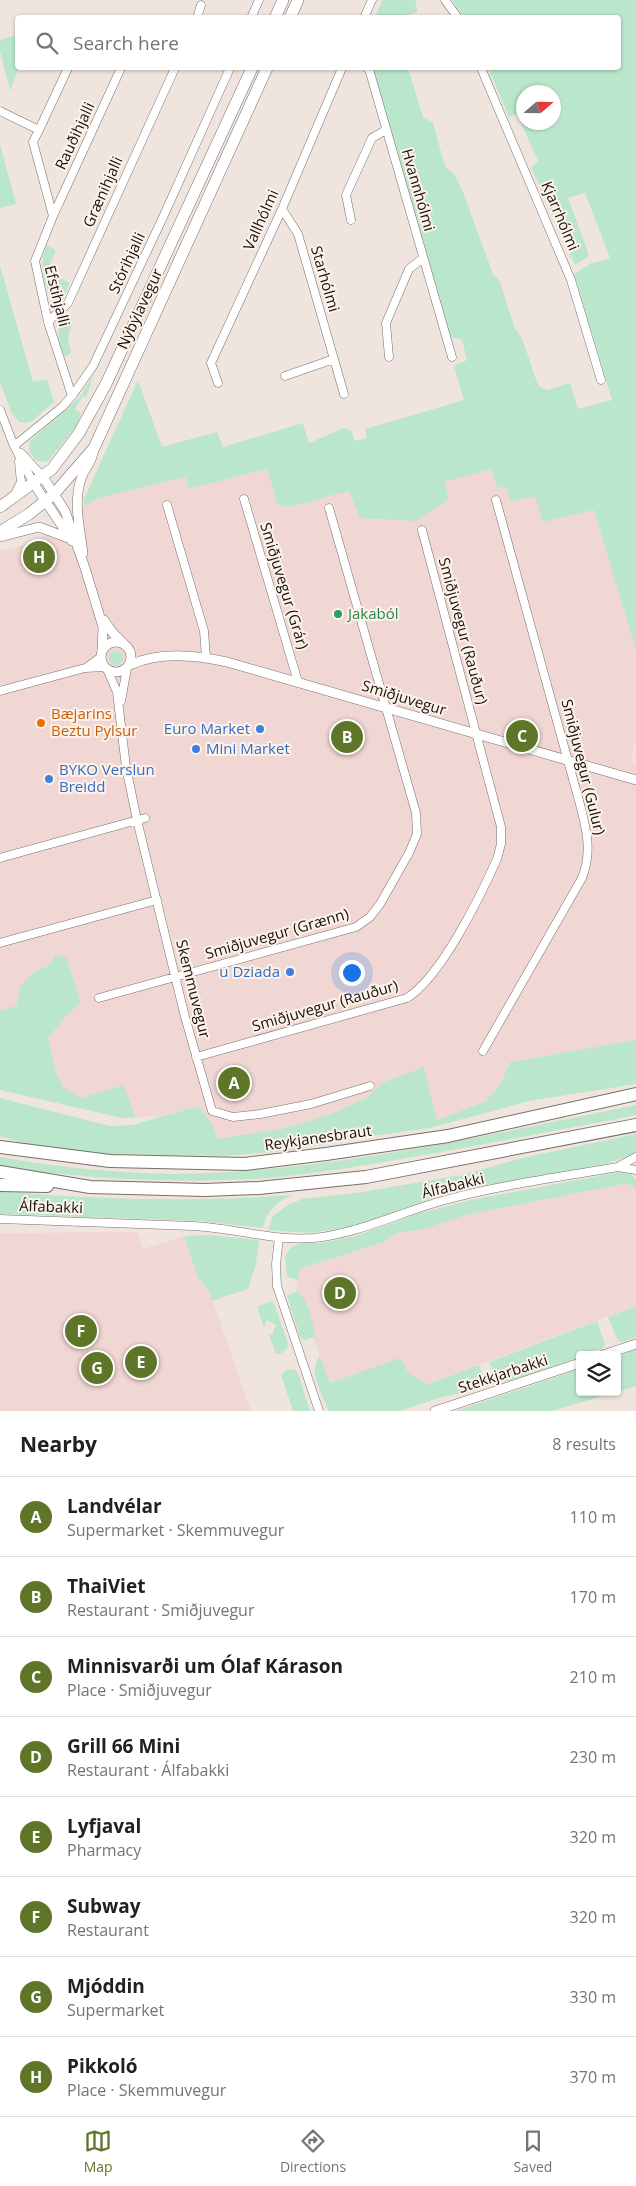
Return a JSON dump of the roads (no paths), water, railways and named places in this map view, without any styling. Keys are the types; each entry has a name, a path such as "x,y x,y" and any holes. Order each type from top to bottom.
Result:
{"highway":[{"name":"Reykjanesbraut","path":"0,1147 110,1161 244,1164 448,1136 636,1094"},
{"path":"0,1185 204,1190 259,1188 366,1177 636,1125"},
{"path":"0,1172 90,1187"}],"main road":[{"path":"276,15 283,0"},
{"path":"291,15 298,0"},
{"name":"Nýbýlavegur","path":"4,504 52,468 79,433 106,384 251,70"},
{"name":"Nýbýlavegur","path":"0,532 50,497 94,448 266,70"}],"street":[{"path":"252,15 259,0"},
{"path":"365,15 372,0"},
{"path":"445,0 456,15"},
{"path":"198,15 201,5"},
{"path":"53,216 33,142 67,70"},
{"name":"Rauðihjalli","path":"53,216 120,70"},
{"name":"Grænihjalli","path":"48,322 68,304 174,70"},
{"name":"Stórihjalli","path":"14,446 72,396 93,366 229,70"},
{"name":"Vallhólmi","path":"218,383 211,363 282,209 341,70"},
{"name":"Hvannhólmi","path":"369,70 422,259 452,357"},
{"name":"Kjarrhólmi","path":"482,70 571,280 601,380"},
{"path":"0,111 39,130"},
{"path":"351,220 346,195 372,138 386,130"},
{"name":"Starhólmi","path":"282,209 298,234 344,394"},
{"name":"Efstihjalli","path":"53,216 34,261 48,322 72,396"},
{"path":"389,357 386,323 409,269 422,259"},
{"path":"285,376 334,360"},
{"name":"Nýbýlavegur","path":"0,410 21,468 21,482 15,494 4,504"},
{"path":"14,446 50,497 78,549"},
{"path":"85,568 76,502 81,478 93,460 94,448"},
{"path":"50,497 65,511 85,568 99,612 104,638 102,654 106,668"},
{"name":"Smiðjuvegur (Grár)","path":"244,499 298,682"},
{"name":"Smiðjuvegur (Gulur)","path":"483,1051 537,959 585,869 589,851 587,833 569,760 496,500"},
{"path":"167,505 204,631 206,657"},
{"name":"Smiðjuvegur (Grænn)","path":"99,998 356,926 370,917 380,904 412,847 417,827 416,813 329,508"},
{"path":"0,537 39,527 71,539"},
{"name":"Smiðjuvegur (Rauður)","path":"196,1057 407,998 424,984 438,966 461,928 494,866 500,852 501,826 422,530"},
{"path":"0,691 85,668 106,668 120,672 128,666 132,657 99,612"},
{"path":"85,668 102,654 111,643 126,647"},
{"name":"Smiðjuvegur","path":"126,647 142,654 206,657 387,707 477,735 636,780"},
{"name":"Smiðjuvegur","path":"128,666 144,659 163,656"},
{"name":"Skemmuvegur","path":"120,713 128,666"},
{"name":"Skemmuvegur","path":"106,668 117,692 126,767 141,819 175,977 212,1111 233,1117 311,1104 370,1086"},
{"path":"0,858 141,819"},
{"path":"0,943 157,900"},
{"path":"618,1167 636,1157"},
{"name":"Álfabakki","path":"0,1219 216,1227 279,1238 312,1238 337,1235 365,1228 445,1200 618,1167 636,1170"},
{"path":"279,1238 276,1264 278,1286 319,1411"},
{"path":"614,1351 633,1344"},
{"name":"Stekkjarbakki","path":"435,1411 576,1364"}],"place":[{"name":"Pikkoló","path":"39,557"},
{"name":"Jakaból","path":"338,614"},
{"name":"Bæjarins Beztu Pylsur","path":"41,723"},
{"name":"Euro Market","path":"260,729"},
{"name":"Minnisvarði um Ólaf Kárason","path":"522,736"},
{"name":"ThaiViet","path":"347,737"},
{"name":"Mini Market","path":"196,749"},
{"name":"BYKO Verslun Breidd","path":"49,779"},
{"name":"u Dziada","path":"290,972"},
{"name":"Landvélar","path":"234,1083"},
{"name":"Grill 66 Mini","path":"340,1293"},
{"name":"Subway","path":"81,1331"},
{"name":"Lyfjaval","path":"141,1362"},
{"name":"Mjóddin","path":"97,1368"}]}
